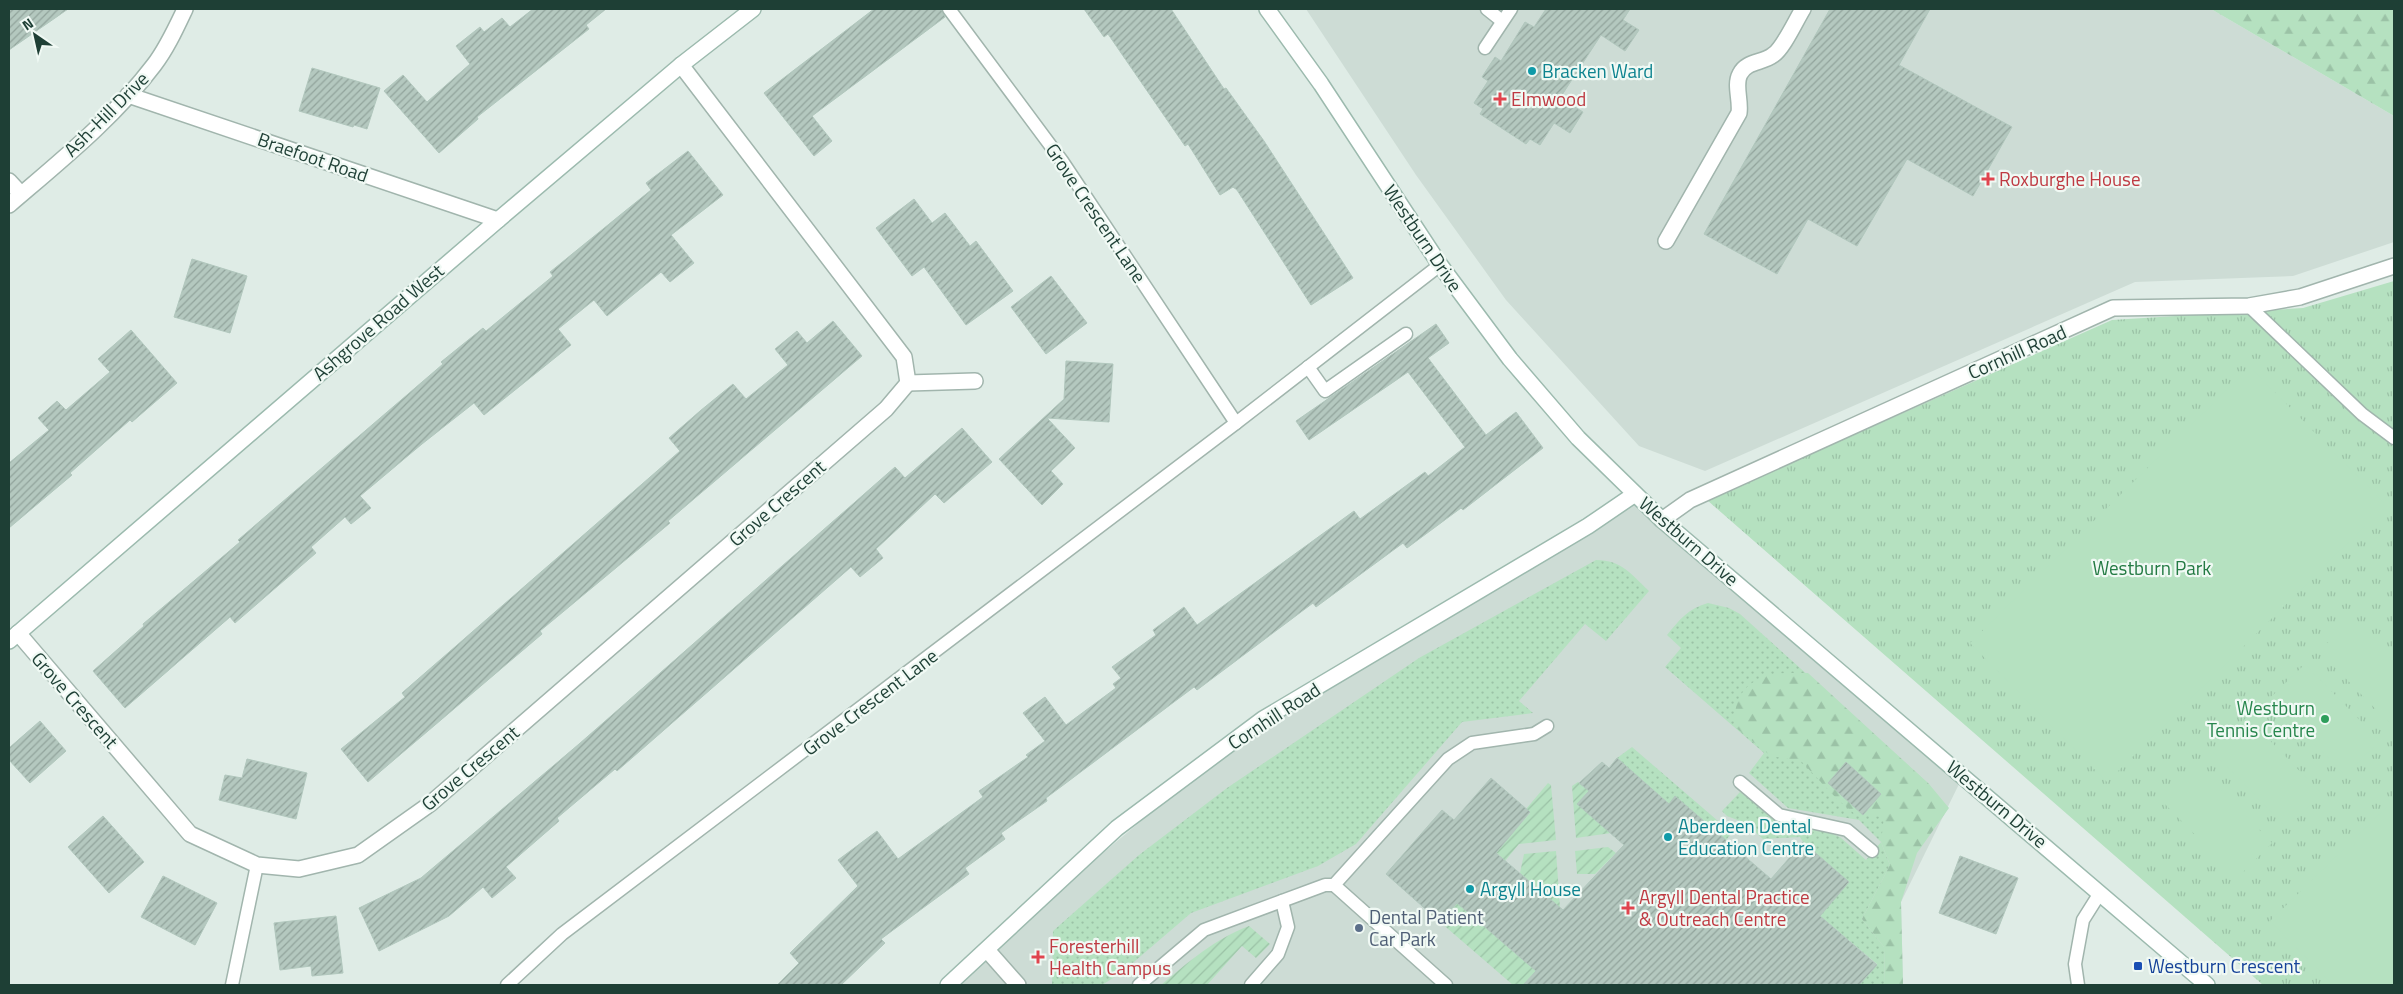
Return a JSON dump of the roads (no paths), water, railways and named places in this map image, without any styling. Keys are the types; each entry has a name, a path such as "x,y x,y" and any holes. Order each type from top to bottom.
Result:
{"street":[{"name":"Ash-Hill Drive","path":"9,206 106,118 128,95 154,65 173,34 185,9"},
{"name":"Ashgrove Road West","path":"13,637 498,220 753,9"},
{"name":"Westburn Drive","path":"1267,9 1321,84 1440,266 1510,359 1578,438 1662,520 2207,985"},
{"path":"1666,241 1739,113 1741,100 1737,84 1740,73 1751,64 1775,54 1803,9"},
{"path":"682,66 904,357 908,383 975,382"},
{"name":"Braefoot Road","path":"128,95 498,220"},
{"path":"9,181 21,194"},
{"name":"Cornhill Road","path":"1662,520 1690,500 2113,308 2157,309 2249,306 2300,297 2394,266"},
{"name":"Grove Crescent","path":"13,637 190,834 257,865 299,869 358,855 430,804 886,409 908,383"},
{"name":"Cornhill Road","path":"948,985 1117,828 1263,719 1588,526 1635,494"},
{"path":"987,950 1018,985"}],"lane":[{"name":"Grove Crescent Lane","path":"948,9 1062,161 1236,423"},
{"path":"1487,9 1502,22"},
{"path":"1486,48 1511,9"},
{"name":"Grove Crescent Lane","path":"507,985 562,934 1440,266"},
{"path":"2249,306 2362,414 2394,436"},
{"path":"1308,367 1325,391 1406,334"},
{"path":"1334,885 1448,760 1472,743 1534,734 1547,726"},
{"path":"1740,782 1779,815 1846,830 1872,852"},
{"path":"232,985 257,865"},
{"path":"1139,985 1204,930 1325,885 1334,885 1446,985"},
{"path":"2078,985 2076,964 2082,920 2100,893"},
{"path":"1251,985 1278,954 1292,933 1282,901"}],"place":[{"name":"Bracken Ward","path":"1532,71"},
{"name":"Elmwood","path":"1500,99"},
{"name":"Roxburghe House","path":"1988,179"},
{"name":"Westburn Tennis Centre","path":"2325,719"},
{"name":"Aberdeen Dental Education Centre","path":"1668,837"},
{"name":"Argyll House","path":"1470,889"},
{"name":"Argyll Dental Practice & Outreach Centre","path":"1628,908"},
{"name":"Dental Patient Car Park","path":"1359,928"},
{"name":"Foresterhill Health Campus","path":"1038,957"},
{"name":"Westburn Crescent","path":"2138,966"}],"park label":[{"name":"Westburn Park","path":"2152,568"}]}
